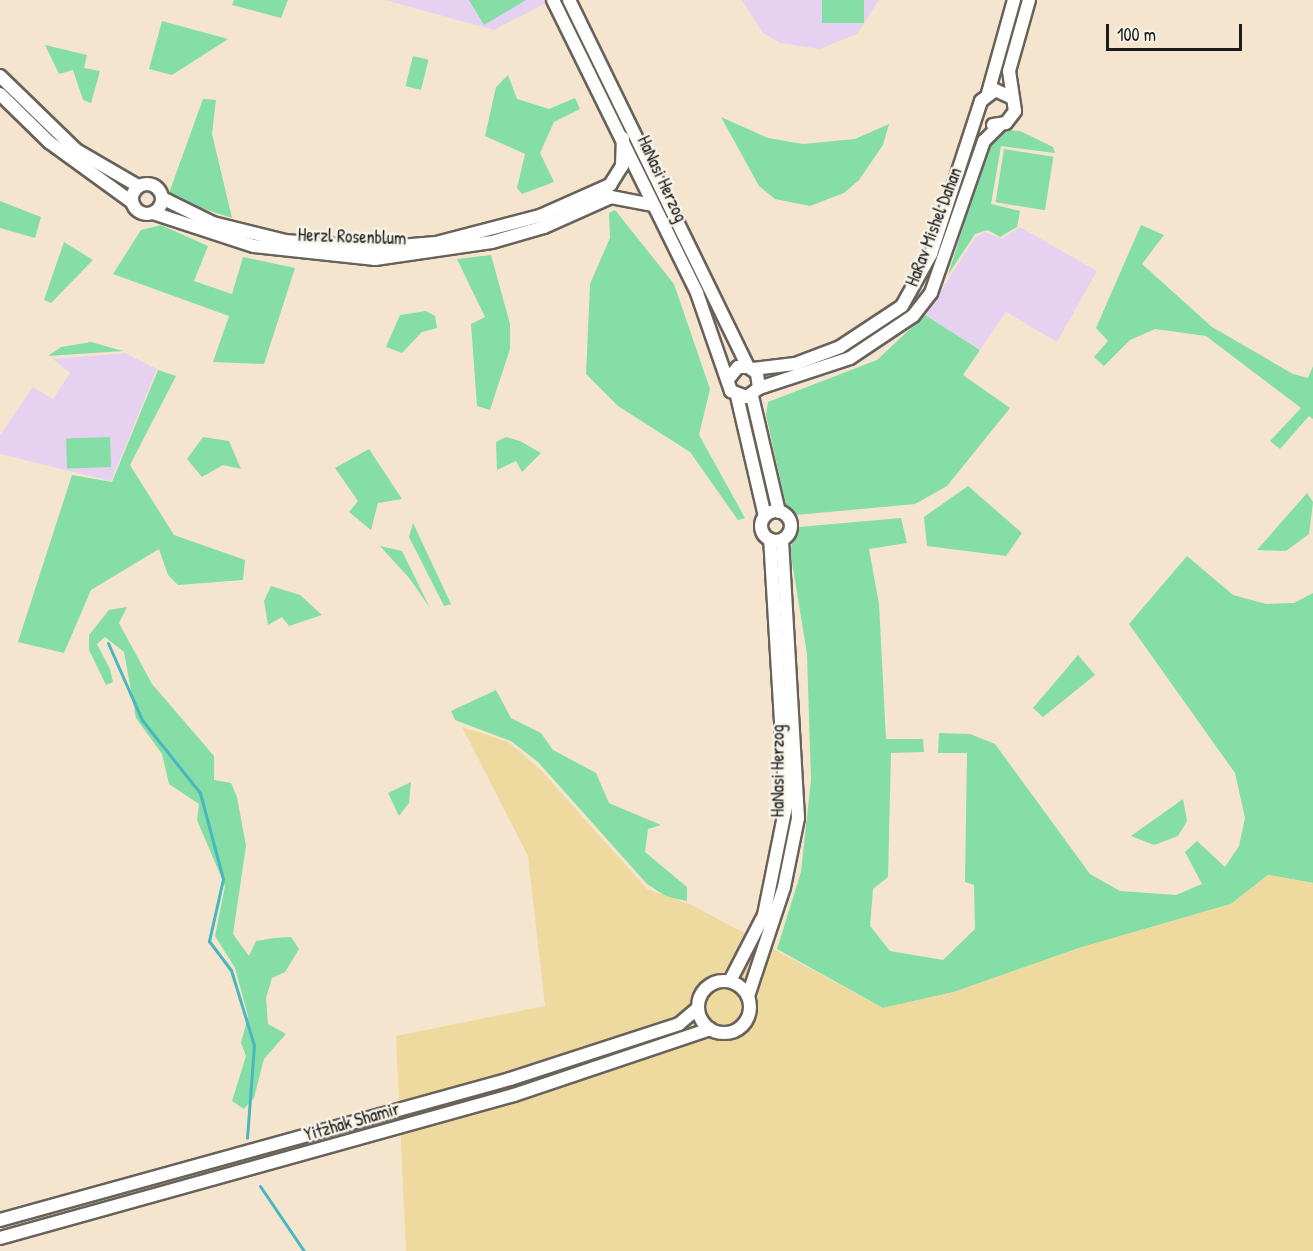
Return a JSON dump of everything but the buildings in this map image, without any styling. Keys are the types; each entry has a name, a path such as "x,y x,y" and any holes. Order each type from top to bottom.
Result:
{"street":[{"name":"HaNasi Herzog","path":"553,0 698,293 736,396"},
{"name":"HaNasi Herzog","path":"568,0 751,368 755,392"},
{"path":"1014,0 988,93 980,113 999,126 1013,115 1010,71 1029,0"},
{"path":"0,76 63,139 138,186 152,184 162,198 153,213 141,213 132,202 49,142 0,94"},
{"path":"988,93 1000,90 1011,97"},
{"name":"HaRav Mishel Dahan","path":"751,368 795,364 840,348 902,306 927,265 980,113"},
{"name":"HaRav Mishel Dahan","path":"736,396 755,392 850,358 912,316 931,293 984,141 999,126"},
{"name":"Herzl Rosenblum","path":"162,198 213,223 285,241 375,248 436,243 540,216 610,185 622,166 623,138"},
{"path":"132,202 138,186"},
{"name":"Herzl Rosenblum","path":"153,213 254,246 375,259 484,244 544,227 611,196 653,206"},
{"path":"729,378 734,370 751,368"},
{"path":"736,396 765,516 761,527 776,539 791,526 779,512 755,392"},
{"path":"765,516 779,512"},
{"name":"HaNasi Herzog","path":"730,981 754,943 767,906 786,806 776,539"},
{"name":"HaNasi Herzog","path":"748,996 784,887 798,818 776,539"},
{"path":"730,981 748,996 750,1012 743,1025 725,1033 710,1029 698,1008 707,986 730,981"},
{"name":"Yitzhak Shamir","path":"0,1220 510,1079 679,1024 698,1008"},
{"name":"Yitzhak Shamir","path":"0,1238 514,1095 710,1029"}],"shaded area":[{"path":"385,0 543,0 546,3 494,30"},
{"path":"742,0 879,0 857,34 820,49 780,43 763,33"},
{"path":"1020,227 1097,271 1057,342 1006,312 980,350 925,315 975,238 984,232 1002,239"},
{"path":"125,353 157,369 111,481 0,454 0,435 33,387 53,399 70,373 53,359"}],"green space":[{"path":"234,0 288,0 281,18 232,5"},
{"path":"469,0 526,0 484,25"},
{"path":"822,0 864,0 864,23 822,23"},
{"path":"162,21 228,39 172,75 149,69"},
{"path":"45,45 87,55 84,68 100,71 91,103 83,100 73,70 59,74"},
{"path":"413,56 429,60 421,90 406,86"},
{"path":"508,75 517,99 549,109 575,98 580,109 554,122 540,153 554,182 522,194 517,188 525,154 485,136 496,87"},
{"path":"203,99 216,100 212,134 232,218 173,199 169,193"},
{"path":"721,117 768,138 803,144 855,139 889,124 883,145 859,180 844,193 810,206 775,199 759,186"},
{"path":"1007,130 1020,131 1053,147 1055,153 1001,146 991,204 1020,211 1017,227 1000,237 988,230 975,234 948,275 987,150"},
{"path":"1004,149 1053,157 1045,210 996,202"},
{"path":"0,201 41,217 35,238 0,228"},
{"path":"615,210 674,284 710,389 699,435 745,518 738,520 690,452 618,406 586,374 590,284 610,238 609,213"},
{"path":"161,225 208,246 194,281 232,294 243,257 295,268 264,364 213,362 229,316 113,274 141,230"},
{"path":"1141,225 1164,235 1142,264 1212,327 1293,374 1308,378 1313,366 1313,419 1309,416 1280,449 1270,441 1301,408 1206,336 1155,329 1130,340 1104,366 1094,357 1108,341 1096,328"},
{"path":"64,242 93,260 51,303 44,300"},
{"path":"491,255 510,324 510,349 490,410 477,406 471,324 485,317 457,259"},
{"path":"426,311 435,316 437,328 422,332 402,353 386,347 400,315"},
{"path":"925,315 980,350 963,375 1010,408 947,486 915,504 796,515 786,505 766,415 768,402 877,360"},
{"path":"91,342 123,351 48,356 61,347"},
{"path":"158,370 176,376 130,465 174,535 245,560 243,580 178,585 168,575 159,549 91,590 64,653 18,642 72,475 112,482"},
{"path":"110,437 111,467 67,469 66,439"},
{"path":"203,437 229,441 241,469 223,465 202,477 187,459"},
{"path":"506,437 520,441 541,453 522,472 516,461 497,470 496,442"},
{"path":"369,449 402,499 378,503 371,530 349,512 358,501 335,468"},
{"path":"968,486 1022,533 1006,556 927,546 924,517"},
{"path":"1307,493 1313,502 1309,534 1286,551 1257,550"},
{"path":"901,518 907,543 869,549 879,604 886,739 923,739 924,752 891,753 888,877 873,889 870,926 890,951 943,960 975,929 974,885 965,882 967,753 938,753 939,733 970,734 995,744 1090,874 1120,891 1176,895 1202,884 1185,852 1197,841 1225,867 1239,846 1245,818 1235,773 1129,624 1187,556 1233,595 1266,604 1294,603 1313,593 1313,883 1268,875 1231,904 1079,948 954,992 883,1008 777,949 801,872 811,780 807,654 790,550 799,527"},
{"path":"413,523 451,604 444,606 409,537"},
{"path":"380,546 402,551 430,608 410,579"},
{"path":"271,586 300,595 322,615 289,626 282,617 268,625 264,601"},
{"path":"127,607 119,623 152,684 214,756 214,780 231,783 237,797 246,846 233,934 249,956 256,941 274,938 291,937 299,949 285,972 272,978 266,998 268,1024 286,1034 264,1059 254,1098 244,1109 232,1101 246,1056 241,1043 248,1016 235,968 215,936 225,886 197,820 199,804 169,784 162,754 136,718 124,652 105,637 97,644 110,669 113,682 106,685 89,650 89,635 109,610"},
{"path":"1078,655 1095,675 1043,717 1033,708"},
{"path":"496,690 511,718 541,733 553,750 596,773 609,803 661,825 648,829 645,852 687,887 687,901 667,897 647,884 538,762 511,741 455,720 451,711"},
{"path":"411,782 409,803 399,816 388,793"},
{"path":"1183,799 1187,821 1178,836 1154,845 1131,836"}],"sand":[{"path":"462,727 508,742 539,768 647,889 692,905 883,1008 954,992 1079,948 1231,904 1268,875 1313,883 1313,1251 406,1251 396,1036 545,1006 528,856"}],"waterway":[{"path":"108,643 142,720 200,793 223,879 209,941 231,970 254,1045 247,1138"},
{"path":"260,1186 304,1251"}]}
